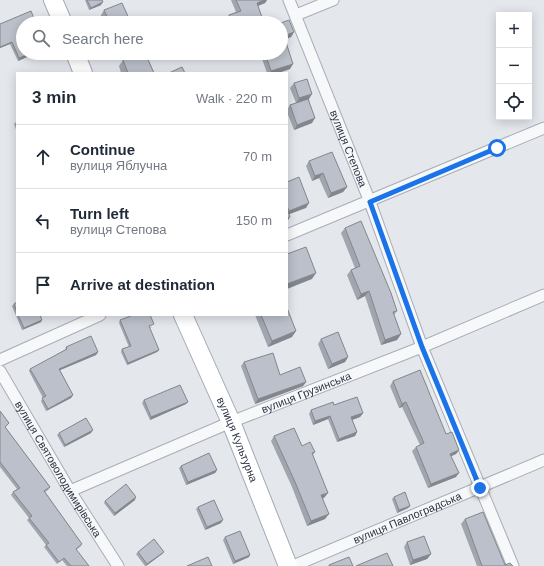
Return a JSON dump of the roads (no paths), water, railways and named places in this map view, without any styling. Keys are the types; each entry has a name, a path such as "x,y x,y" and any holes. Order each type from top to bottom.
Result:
{"main road":[{"path":"53,0 60,16"},
{"path":"78,60 83,72"},
{"name":"вулиця Культурна","path":"183,316 231,422 288,566"}],"street":[{"name":"вулиця Степова","path":"289,0 370,202 422,347 513,566"},
{"path":"296,15 333,0"},
{"path":"288,236 544,128"},
{"name":"вулиця Грузинська","path":"70,491 231,422 422,347 544,295"},
{"path":"0,360 98,316"},
{"name":"вулиця Святоволодимирівська","path":"0,371 70,491 118,566"},
{"name":"вулиця Павлоградська","path":"293,566 544,460"}]}
